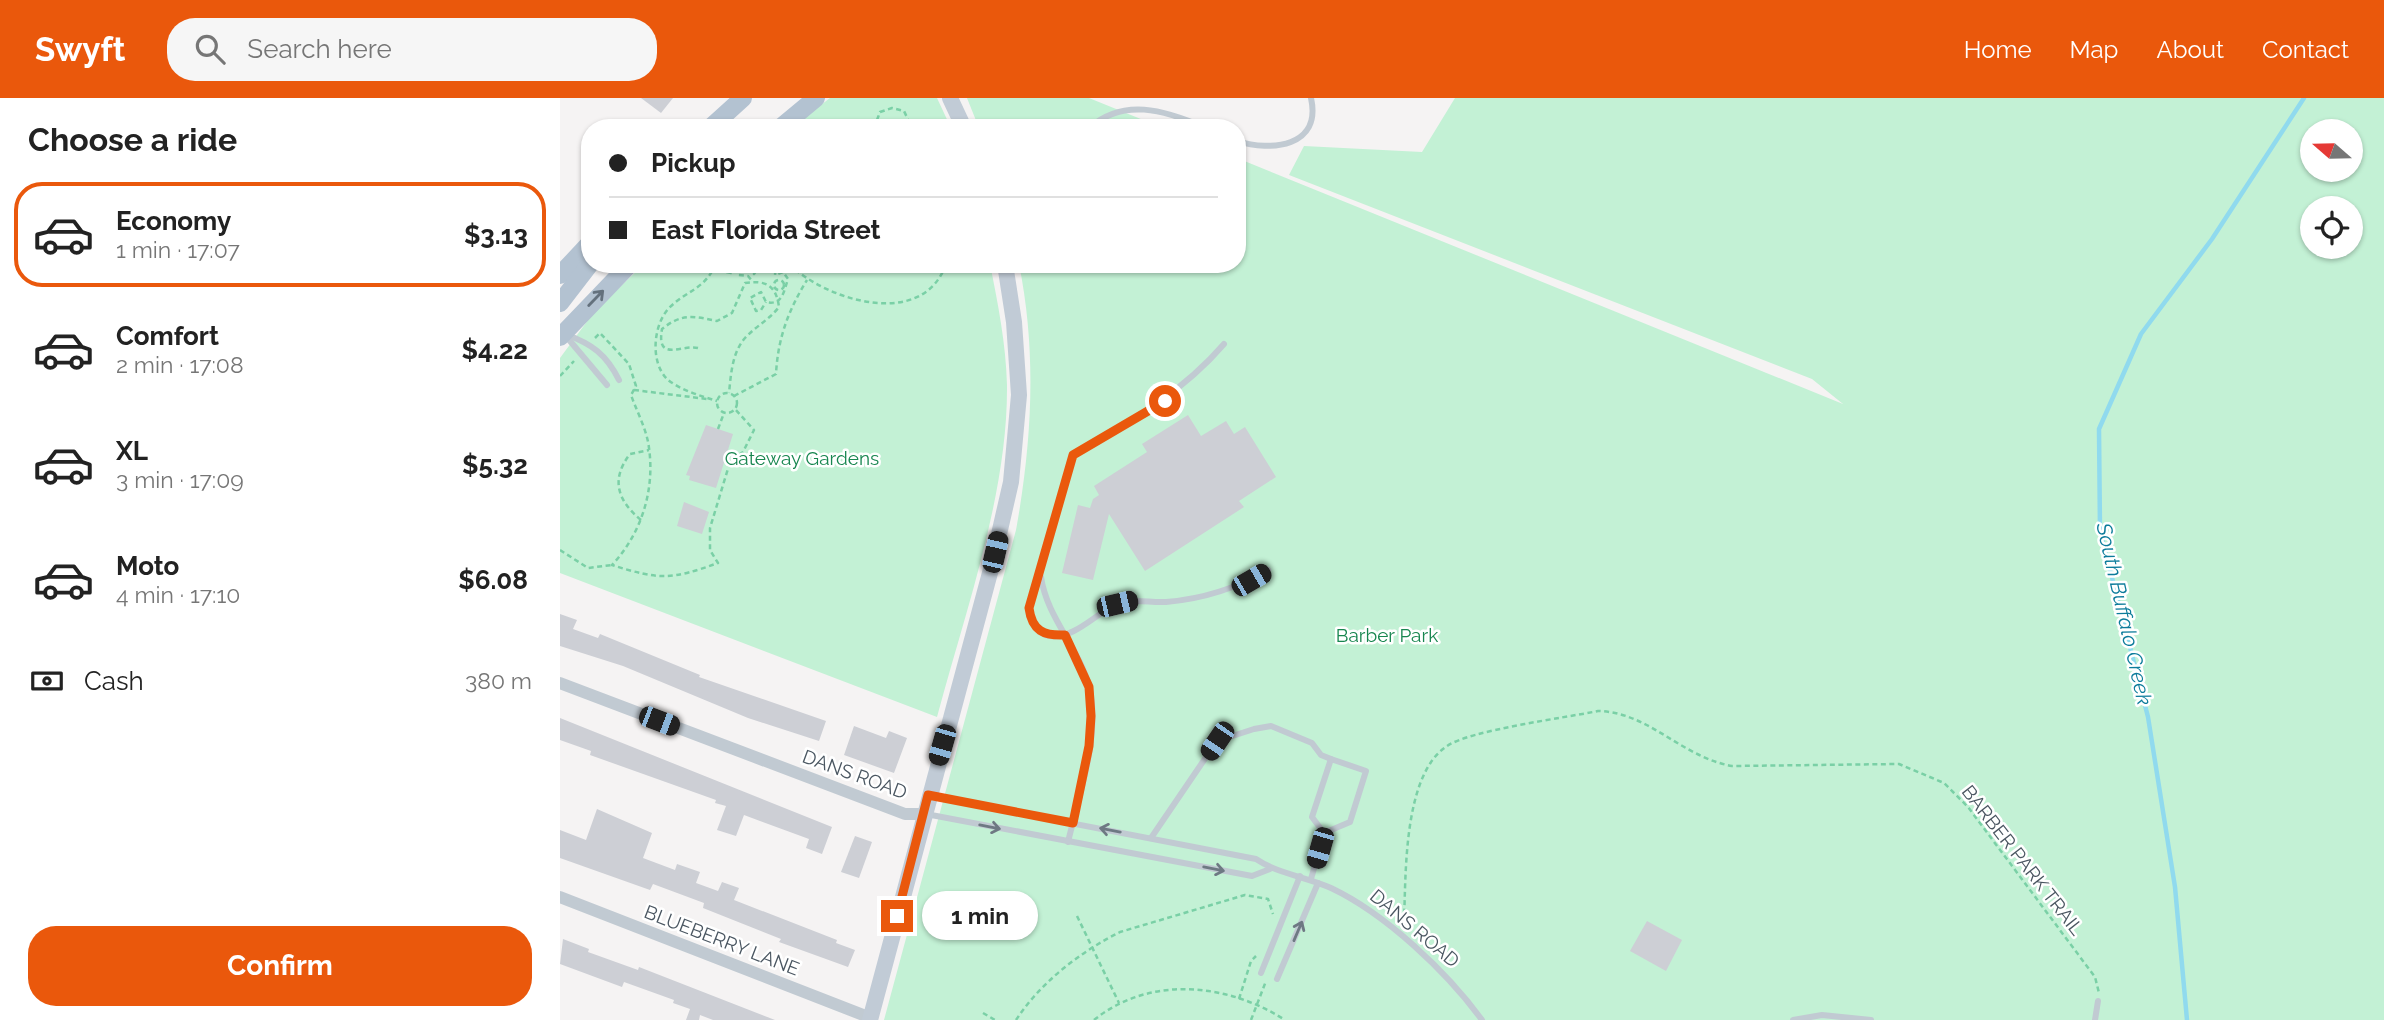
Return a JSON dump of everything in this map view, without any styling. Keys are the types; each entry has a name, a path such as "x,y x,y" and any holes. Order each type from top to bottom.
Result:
{"main road":[{"path":"721,119 742,98"},
{"path":"791,119 816,98"},
{"path":"950,98 960,119"},
{"path":"560,275 581,253"},
{"path":"560,303 583,273"},
{"path":"561,333 621,273"},
{"path":"870,1019 928,795 991,569 1011,482 1020,395 1014,321 1006,273"}],"street":[{"name":"DANS ROAD","path":"560,683 905,814 923,814"},
{"name":"BLUEBERRY LANE","path":"560,898 870,1019"}],"lane":[{"path":"1246,144 1258,148 1280,147 1301,136 1310,124 1311,98"},
{"path":"1096,119 1103,110 1117,103 1136,102 1182,119"},
{"path":"561,333 590,344 610,362 619,380"},
{"path":"561,333 607,386"},
{"path":"1224,344 1195,376 1165,401 1073,455 1041,577 1029,608 1031,619 1038,630 1048,636 1065,635 1117,604 1137,600 1161,602 1196,599 1251,580 1268,570"},
{"path":"1041,577 1044,597 1089,687 1089,746 1068,842"},
{"path":"1152,838 1217,741 1271,726 1312,743 1321,755 1366,771 1350,822 1324,834 1311,879"},
{"path":"1324,834 1312,817 1331,759"},
{"name":"DANS ROAD","path":"928,795 1256,859 1270,869 1311,879 1374,915 1462,992 1482,1020"},
{"name":"DANS ROAD","path":"923,814 1252,876 1270,869"},
{"path":"1265,974 1300,876"},
{"path":"1277,979 1318,883"},
{"path":"2095,1020 2098,1001"},
{"path":"1793,1020 1822,1015 1871,1020"}],"path":[{"path":"877,119 880,112 892,108 904,111 908,119"},
{"path":"711,273 702,287 668,309 658,326 655,342 658,363 666,377 678,386 715,400"},
{"path":"738,273 748,276 752,282"},
{"path":"766,302 761,292 750,298 756,311 761,310 766,302 778,300 785,293 788,279 784,273"},
{"path":"799,273 807,280 848,299 895,301 920,295 938,284 942,273"},
{"path":"734,396 776,374 782,330 790,307 807,280"},
{"path":"698,348 671,350 664,347 660,339 662,329 681,317 694,315 716,321 732,313 744,284 752,282 770,285 779,307 770,319 744,339 734,358 729,393"},
{"path":"590,344 600,333 629,364 636,386 631,395 649,450 650,476 641,520 630,546 612,565"},
{"path":"560,376 582,354"},
{"path":"634,390 715,400 722,394 729,393 734,396"},
{"path":"560,550 588,568 612,565 651,577 682,576 718,563 710,550 710,528 730,462 743,452 754,430 735,409 734,396"},
{"path":"715,400 718,409 724,412 735,409"},
{"path":"718,429 724,412"},
{"path":"641,520 621,501 617,485 630,454 649,450"},
{"name":"BARBER PARK TRAIL","path":"1403,940 1413,810 1425,770 1434,757 1460,739 1598,711 1614,711 1639,719 1686,750 1715,763 1732,766 1883,762 1912,767 1944,783 1968,807 2095,977 2098,1001"},
{"path":"1016,1020 1037,993 1092,948 1120,932 1245,895 1268,899 1273,915"},
{"path":"1077,916 1119,1003"},
{"path":"1239,999 1251,961 1259,952"},
{"path":"1251,1020 1265,974"},
{"path":"1094,1020 1119,1003 1149,993 1186,989 1208,990 1239,999 1285,1020"},
{"path":"984,1013 995,1020"}],"green space":[{"path":"830,98 937,98 947,119 803,119"},
{"path":"967,98 1089,98 1141,119 975,119"},
{"name":"Barber Park","path":"1455,98 2384,98 2384,1020 884,1020 1016,530 1026,464 1030,397 1028,331 1021,273 1246,273 1246,162 1843,404 1812,379 1289,175 1304,146 1422,152"},
{"name":"Gateway Gardens","path":"635,273 992,273 999,309 1007,385 1000,468 983,552 937,717 560,573 560,358 594,312"}],"building":[{"path":"641,98 673,98 661,113"},
{"path":"1188,415 1201,436 1226,421 1234,434 1245,427 1276,477 1239,501 1244,507 1145,571 1109,514 1093,580 1062,573 1078,505 1090,508 1093,499 1099,495 1094,486 1147,452 1142,444"},
{"path":"706,425 733,434 716,488 689,480 690,476 686,475"},
{"path":"684,502 709,512 702,534 677,526"},
{"path":"560,614 577,620 573,629 598,638 600,634 700,675 699,677 826,721 819,741 748,718 623,666 560,646"},
{"path":"560,718 832,827 822,854 806,848 809,839 744,815 736,836 717,830 726,806 715,803 716,800 590,755 591,751 560,740"},
{"path":"854,726 886,738 889,731 907,738 894,773 844,755"},
{"path":"597,809 652,833 643,858 675,870 677,864 700,872 696,883 718,891 722,882 739,888 734,900 837,940 836,943 855,950 848,967 779,942 781,939 703,908 704,903 653,884 650,890 560,858 560,830 586,840"},
{"path":"855,836 872,842 859,878 841,872"},
{"path":"1647,921 1682,940 1666,971 1630,951"},
{"path":"563,939 589,949 588,952 638,970 639,967 775,1020 713,1020 700,1015 699,1020 686,1020 690,1009 673,1003 674,1000 624,982 622,987 560,964"}],"waterway":[{"name":"South Buffalo Creek","path":"2187,1020 2175,887 2148,717 2100,531 2099,429 2141,334 2212,239 2304,98"}],"route":[{"path":"897,916 928,795 1073,823 1089,746 1089,687 1078,658 1065,635 1048,636 1038,630 1031,619 1029,608 1041,577 1073,455 1165,401"}]}
